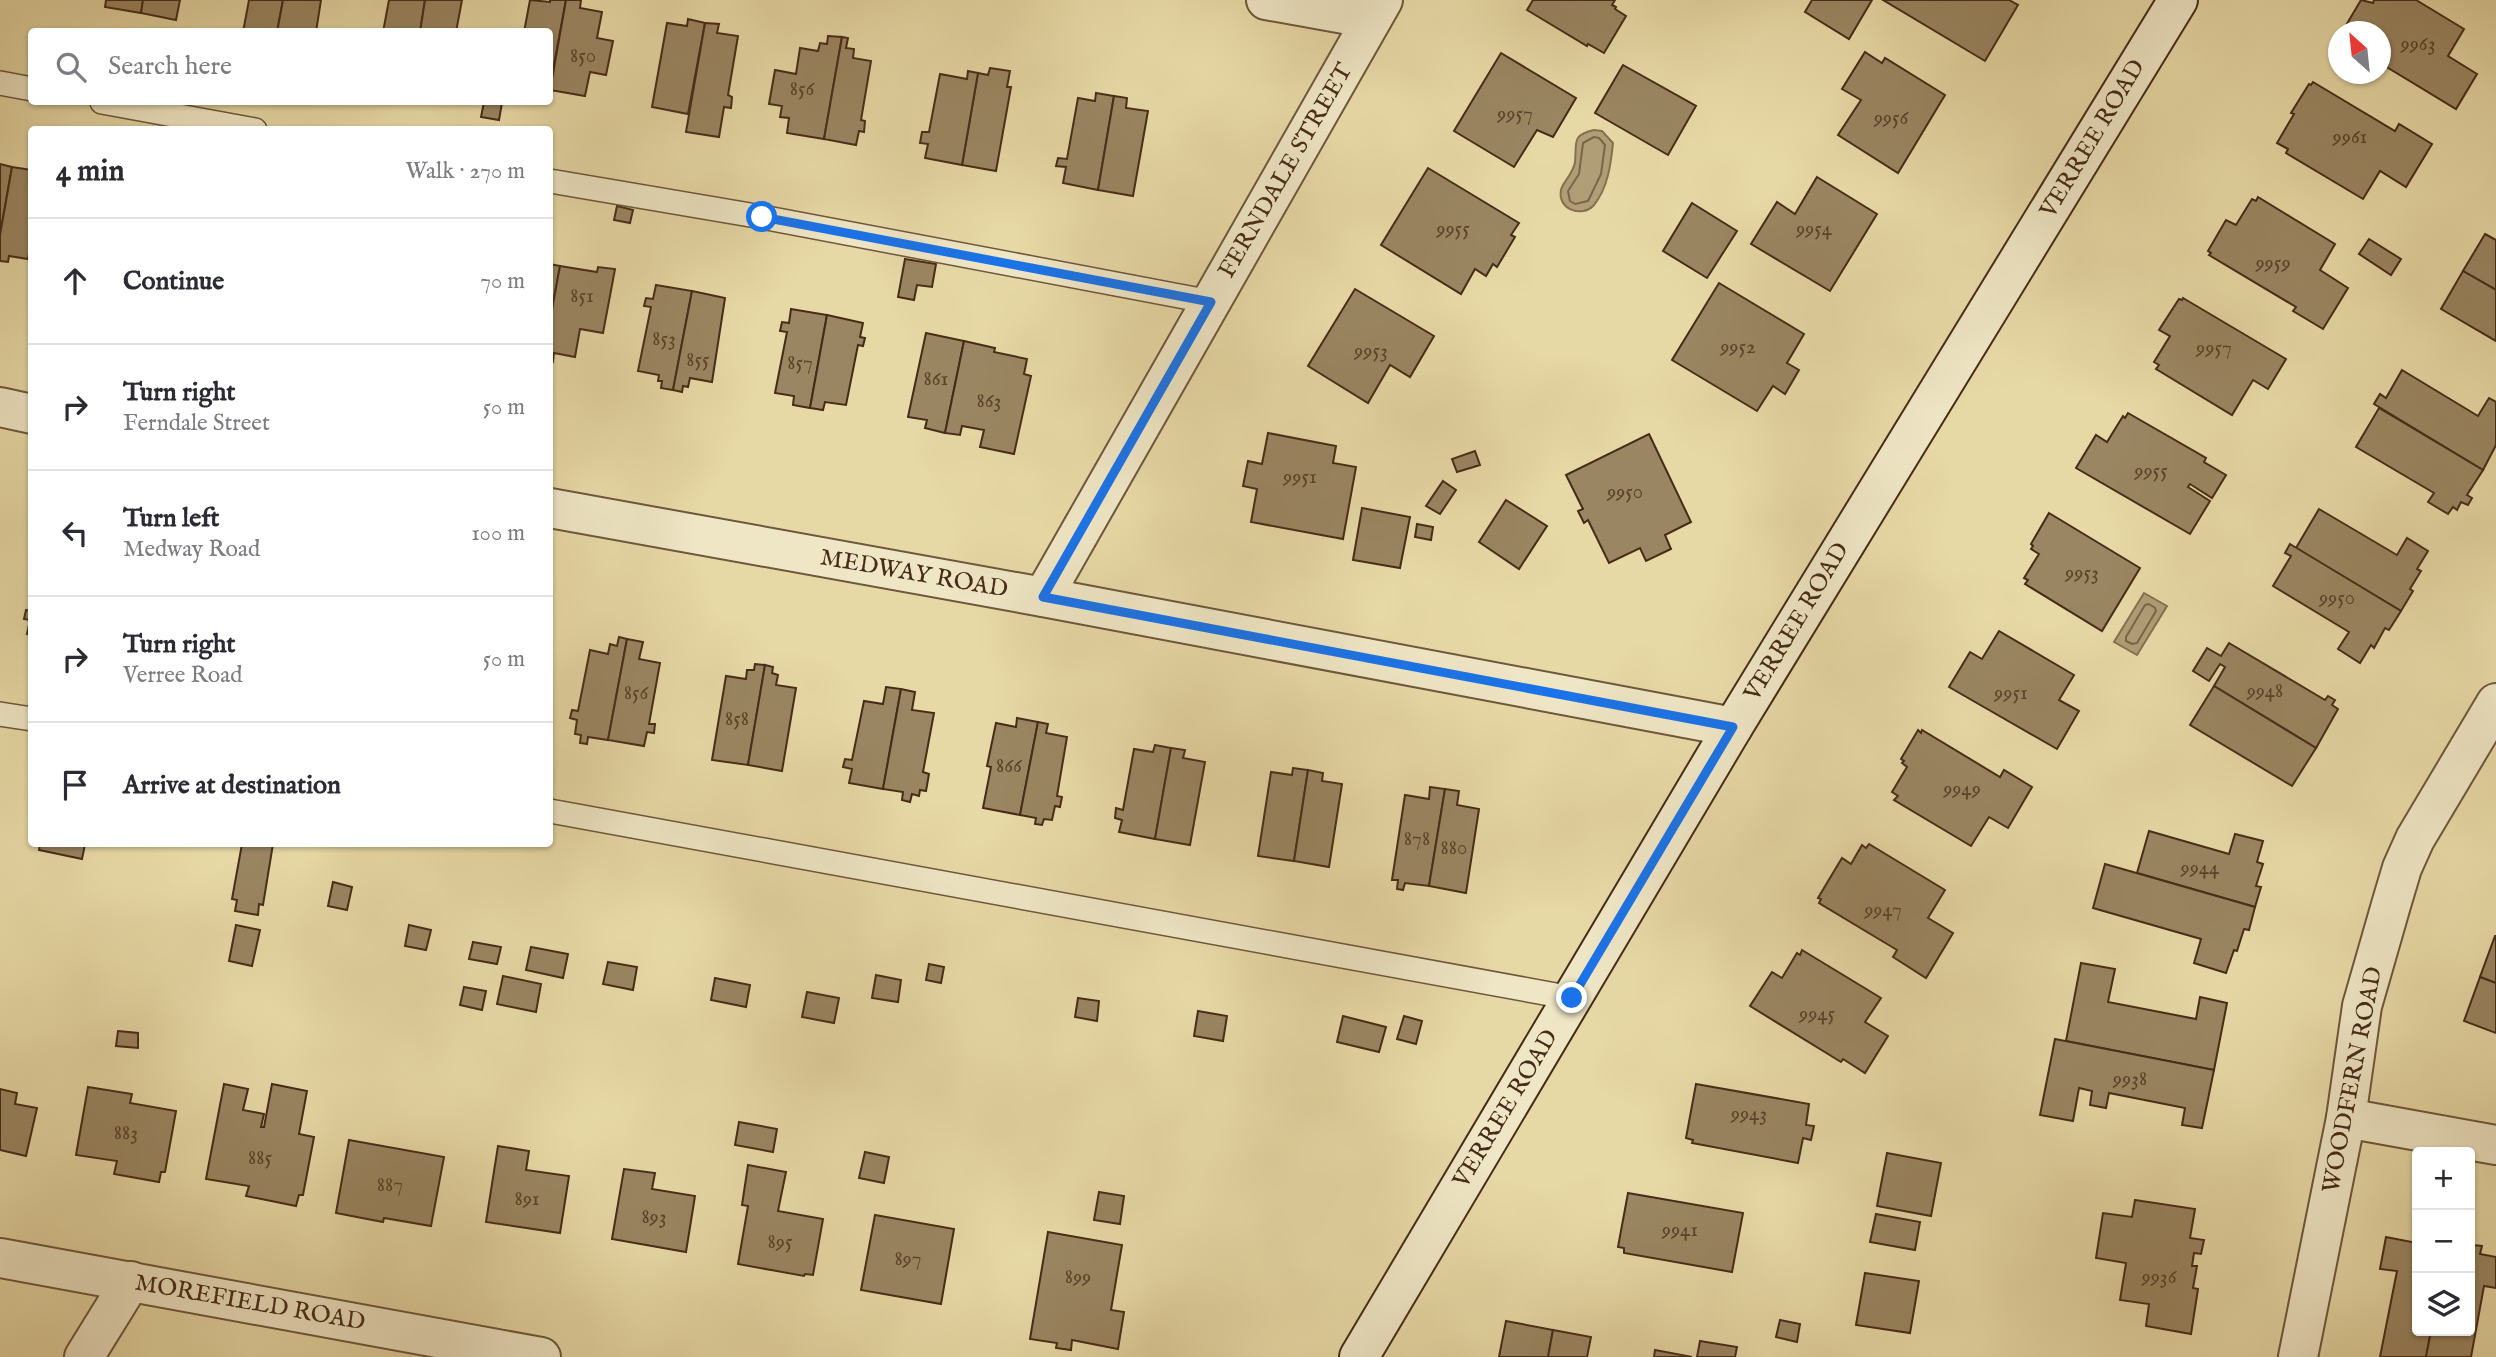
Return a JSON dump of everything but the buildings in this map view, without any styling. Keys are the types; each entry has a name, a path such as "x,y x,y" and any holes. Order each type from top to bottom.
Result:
{"street":[{"path":"1266,0 1377,9"},
{"name":"VERREE ROAD","path":"1359,1357 1733,727 2178,0"},
{"name":"FERNDALE STREET","path":"1043,597 1377,9"},
{"path":"0,407 28,413"},
{"name":"MEDWAY ROAD","path":"553,509 1043,597 1733,727"},
{"name":"WOODFERN ROAD","path":"2298,1357 2346,1118 2362,1006 2402,868 2415,839 2496,703"},
{"path":"2346,1118 2496,1145"},
{"name":"MOREFIELD ROAD","path":"0,1258 541,1357"},
{"path":"84,1357 131,1281"}],"lane":[{"path":"0,83 28,88"},
{"path":"118,105 233,126"},
{"path":"553,182 775,219 1211,302"},
{"path":"0,714 28,718"},
{"path":"553,812 1572,998"}],"water":[{"path":"1594,130 1602,131 1613,143 1608,175 1603,191 1594,205 1584,211 1572,210 1563,203 1561,190 1574,167 1578,137"},
{"path":"2144,593 2167,606 2137,655 2114,642"}],"route":[{"path":"762,217 1211,302 1043,597 1733,727 1572,998"}]}
